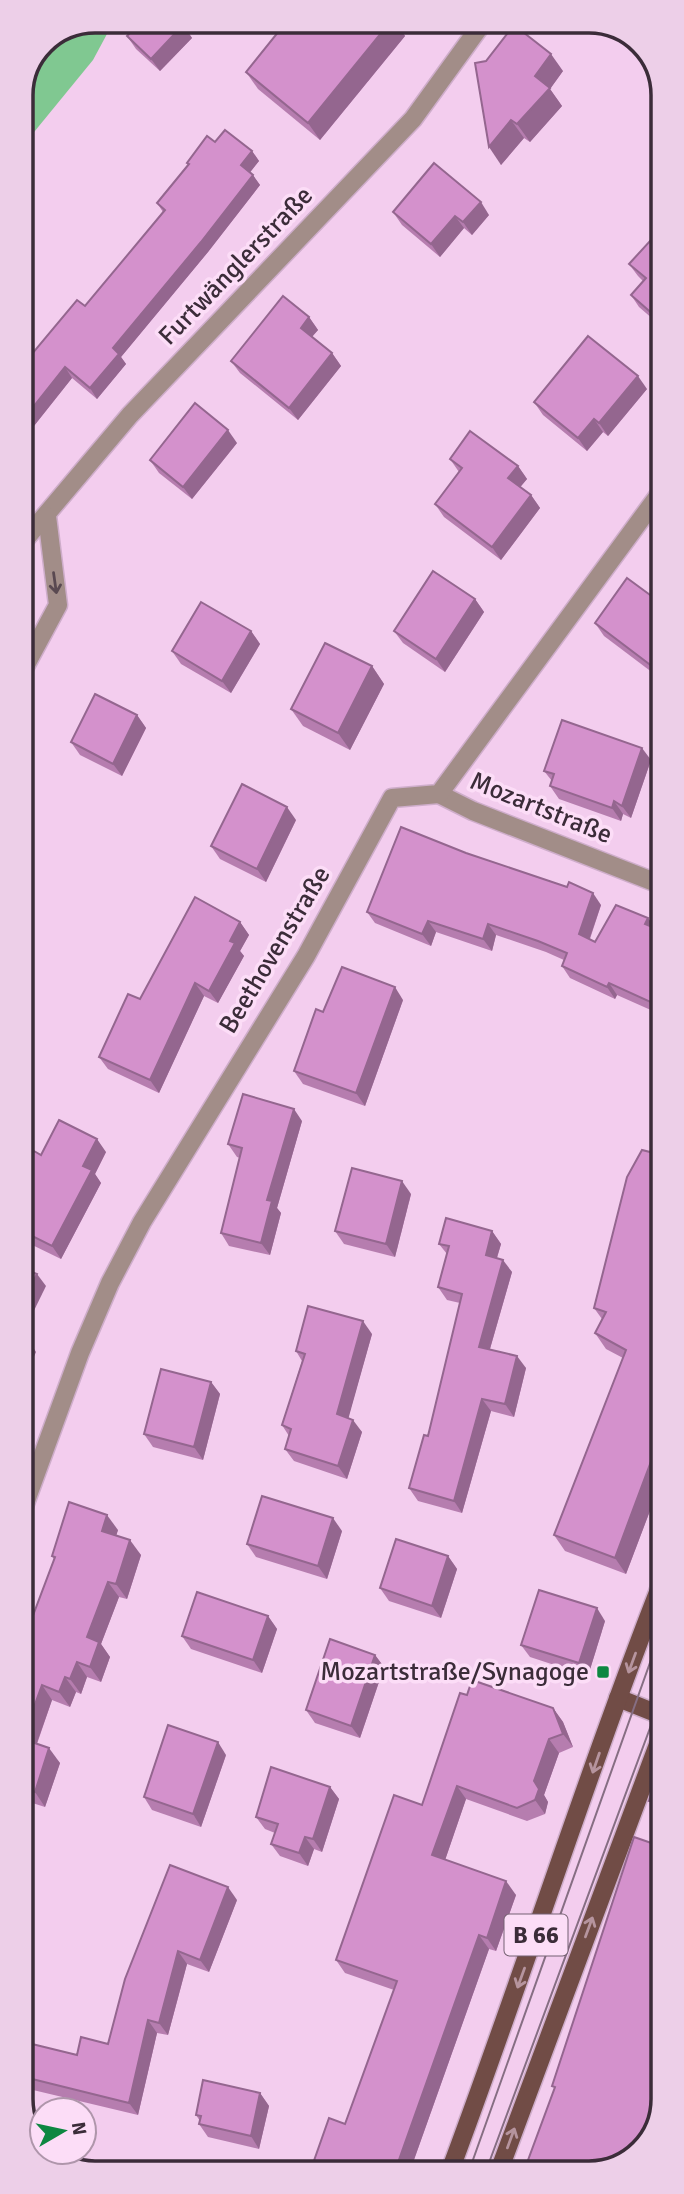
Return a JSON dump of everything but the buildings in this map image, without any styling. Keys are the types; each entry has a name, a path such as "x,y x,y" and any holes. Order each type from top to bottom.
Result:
{"main road":[{"name":"B 66","path":"454,2161 651,1611"},
{"path":"618,1699 651,1711"},
{"name":"B 66","path":"503,2161 651,1763"}],"street":[{"name":"Furtwänglerstraße","path":"33,531 130,415 413,118 475,33"},
{"path":"439,794 651,506"},
{"path":"33,652 58,605 47,516"},
{"name":"Mozartstraße","path":"439,794 473,811 651,881"},
{"name":"Beethovenstraße","path":"33,1482 80,1353 110,1283 160,1190 306,956 393,798 439,794"}],"green space":[{"path":"108,33 93,60 33,133 34,83 51,51 83,34"}],"tram line":[{"path":"473,2161 651,1660"},
{"path":"490,2161 651,1725"}],"place":[{"name":"Mozartstraße/Synagoge","path":"603,1672"}]}
